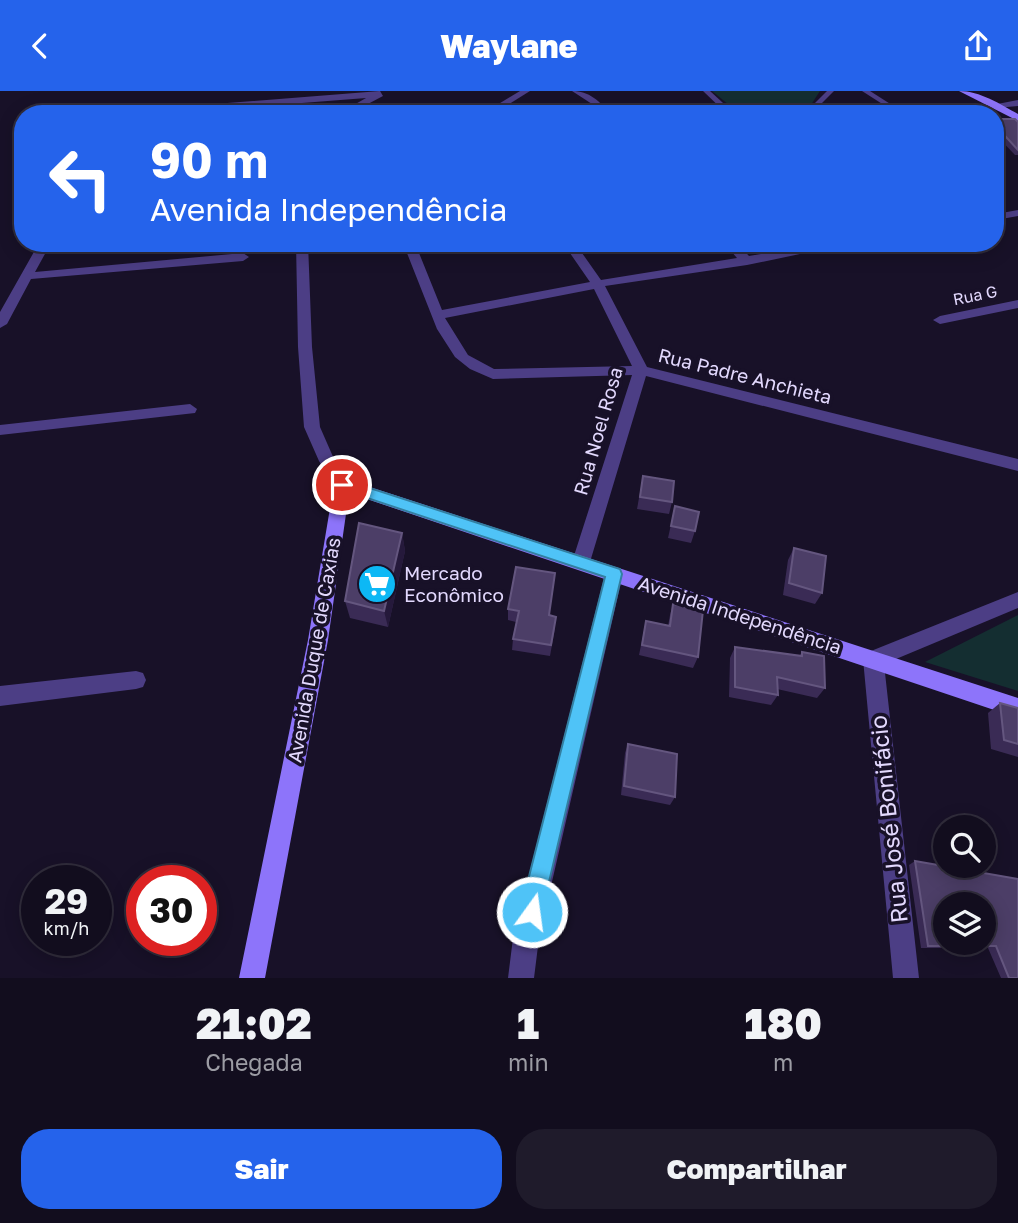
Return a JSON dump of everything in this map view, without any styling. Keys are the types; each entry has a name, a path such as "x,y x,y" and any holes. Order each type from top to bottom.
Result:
{"street":[{"path":"502,105 526,91"},
{"path":"576,91 598,105"},
{"path":"963,91 996,105 1018,103"},
{"path":"237,105 384,93"},
{"path":"360,105 384,93"},
{"path":"295,100 295,105"},
{"path":"0,324 40,252"},
{"path":"302,252 305,347 312,426 327,461 342,485"},
{"name":"Rua Padre Anchieta","path":"413,252 438,315 460,355 479,369 493,374 641,370 1018,465"},
{"name":"Rua Noel Rosa","path":"575,252 598,284 641,370 581,562"},
{"path":"738,252 747,261"},
{"path":"438,315 598,284 797,252"},
{"path":"26,277 243,257"},
{"name":"Rua G","path":"940,320 1018,304"},
{"path":"0,430 190,409"},
{"name":"Avenida Independência","path":"342,485 1018,708"},
{"name":"Avenida Duque de Caxias","path":"251,978 318,640 342,485"},
{"path":"521,978 526,938 614,574"},
{"path":"873,659 1018,600"},
{"name":"Rua José Bonifácio","path":"873,659 906,978"},
{"path":"0,696 136,680"}],"lane":[{"path":"706,91 722,105"},
{"path":"816,105 831,91"},
{"path":"865,91 888,105"}],"green space":[{"path":"712,91 820,91 811,105 729,105"},
{"path":"1018,615 1018,691 925,662"}],"building":[{"path":"1004,119 1015,119 1018,122 1018,150 1004,135"},
{"path":"643,476 674,481 672,502 640,497"},
{"path":"675,506 699,512 695,531 671,526"},
{"name":"Mercado Econômico","path":"359,523 402,533 384,611 345,601"},
{"path":"794,548 826,556 822,593 789,583"},
{"path":"516,567 555,573 549,615 556,617 551,645 513,639 519,611 508,609"},
{"path":"673,604 703,610 698,657 642,645 646,621 670,626"},
{"path":"735,647 802,656 802,652 824,656 825,688 777,677 778,695 735,687"},
{"path":"1000,703 1018,708 1018,744 1004,740"},
{"path":"628,744 677,754 675,797 624,786"},
{"path":"915,861 933,864 933,878 996,878 996,875 1018,879 1018,978 1009,978 996,946 996,892 933,892 933,946 928,946"}],"place":[{"name":"Mercado Econômico","path":"377,584"}],"route":[{"path":"342,485 614,574 532,912"}]}
